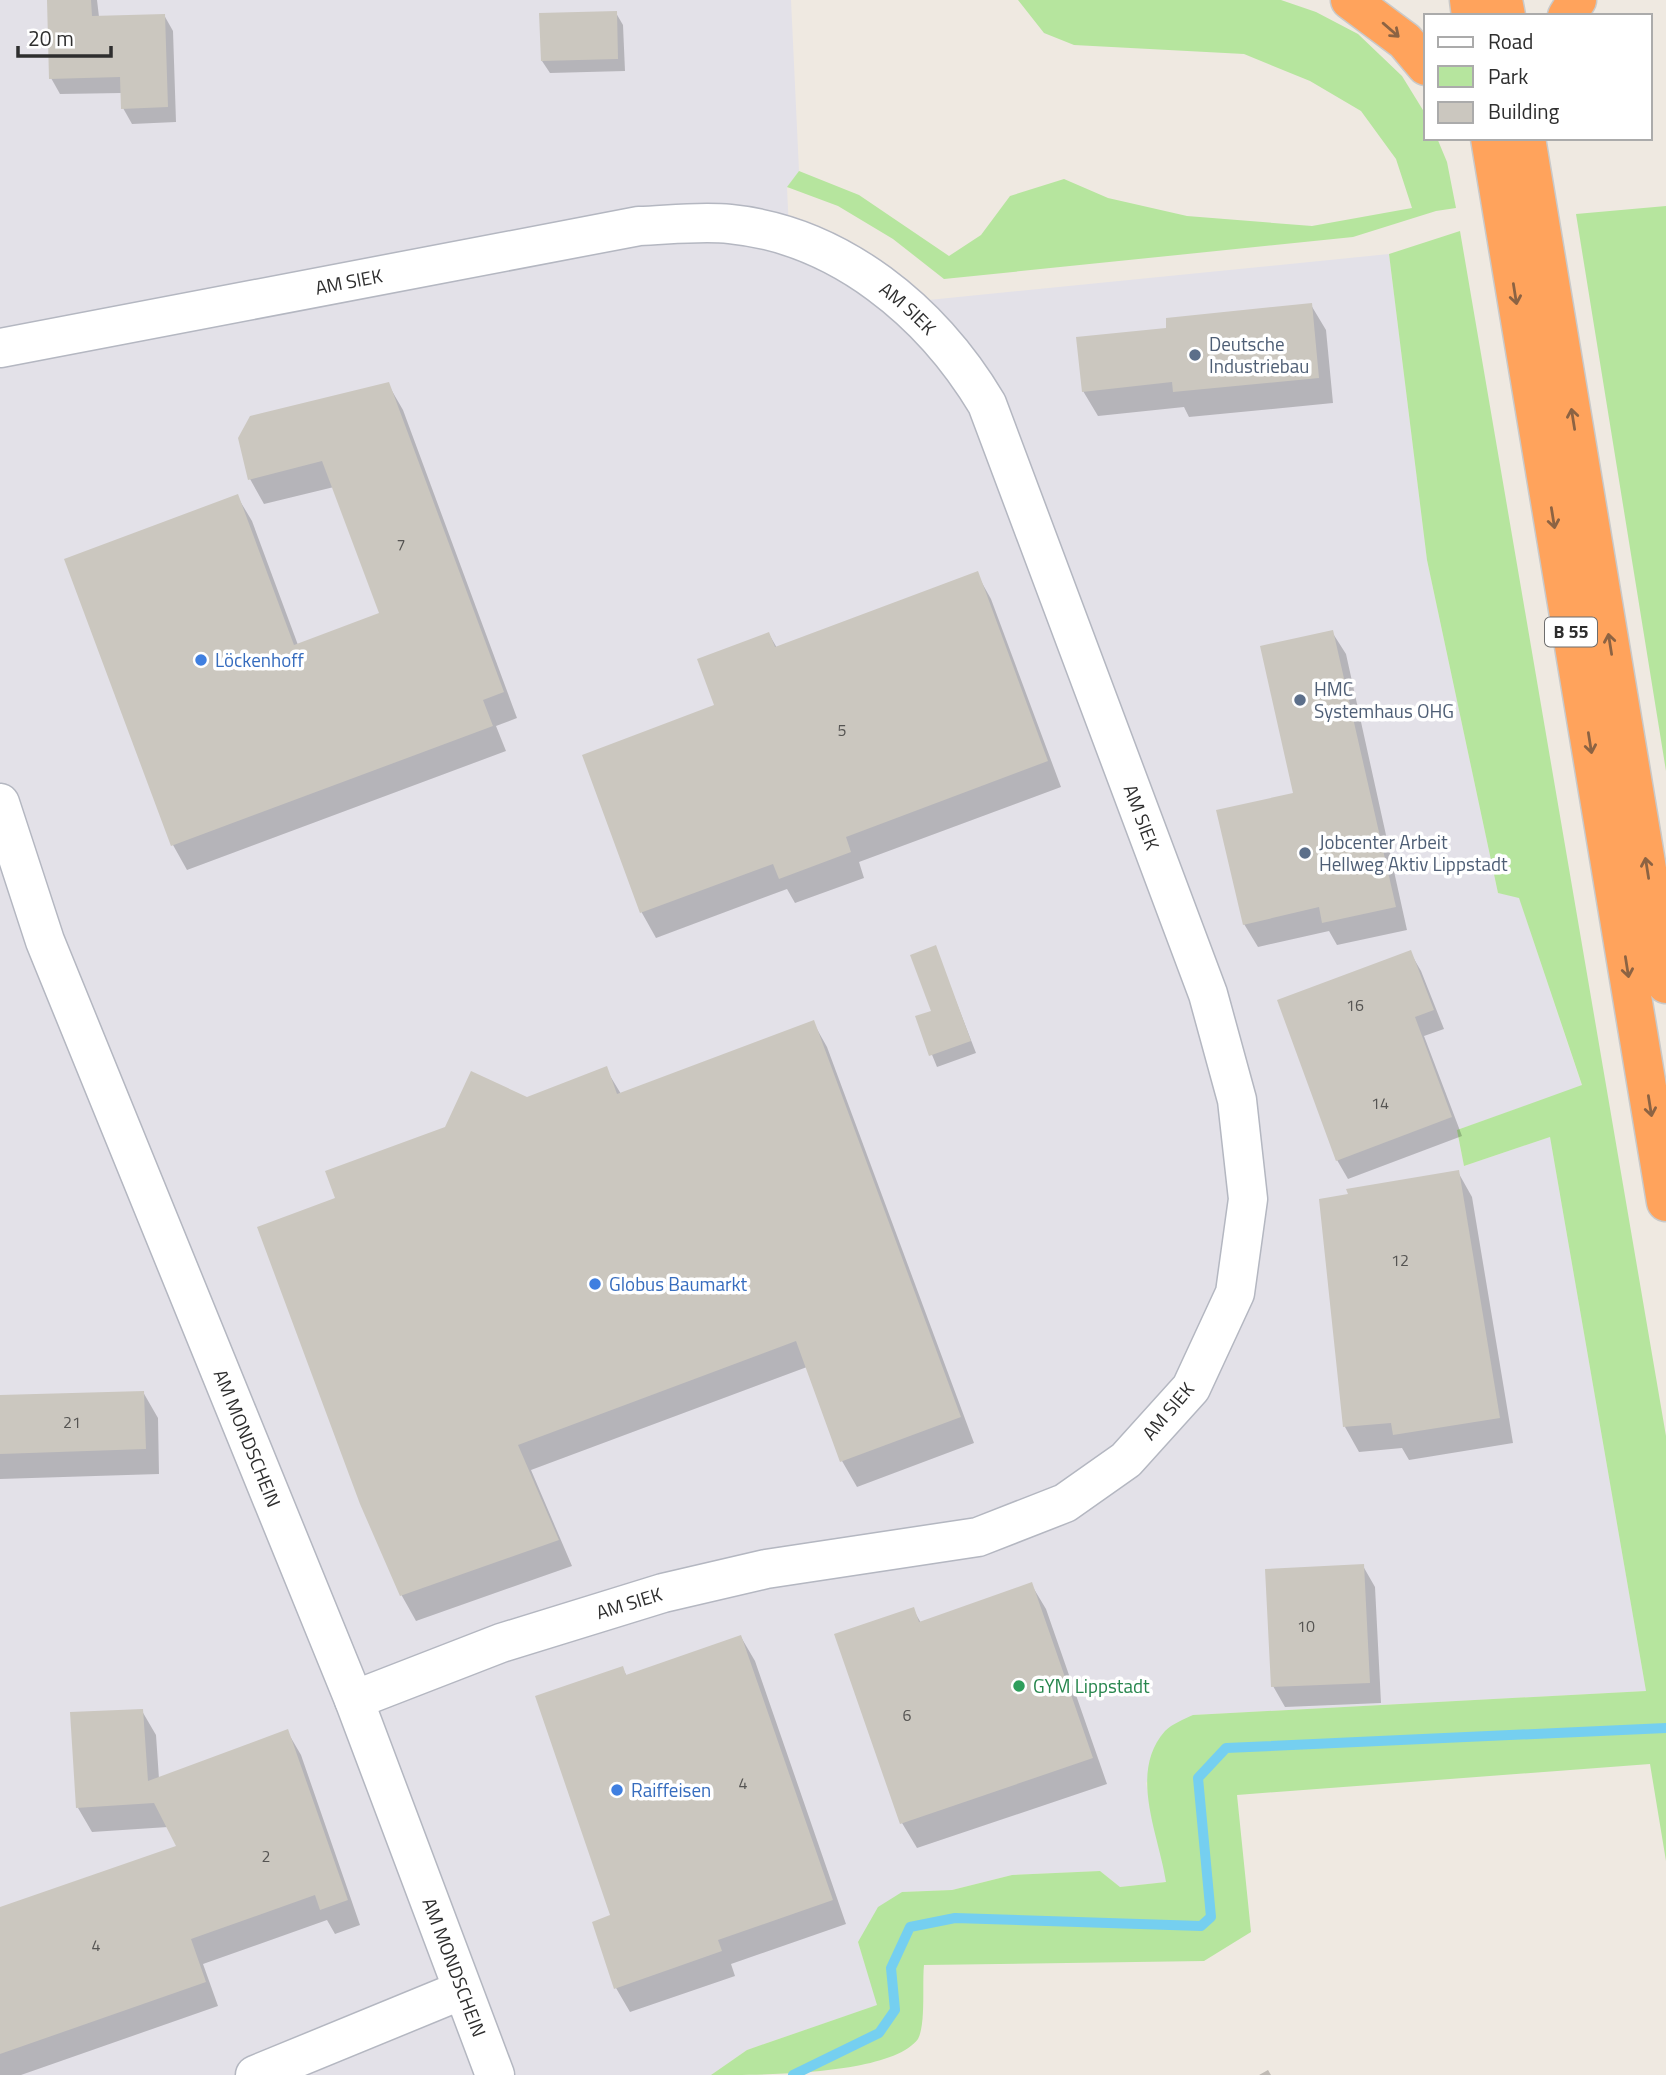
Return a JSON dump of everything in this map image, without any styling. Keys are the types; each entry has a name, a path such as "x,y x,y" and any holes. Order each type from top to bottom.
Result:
{"highway":[{"path":"1350,0 1405,41 1424,64"},
{"path":"1470,140 1520,211"},
{"name":"B 55","path":"1491,140 1520,211 1666,984"},
{"name":"B 55","path":"1526,140 1520,211 1666,1202"},
{"path":"1520,211 1538,140"}],"street":[{"name":"AM SIEK","path":"0,348 639,226 729,223 787,236 858,267 919,315 963,363 987,404 1208,994 1237,1100 1248,1199 1235,1293 1191,1388 1126,1460 1065,1503 978,1537 766,1569 663,1593 501,1643 354,1700"},
{"name":"AM MONDSCHEIN","path":"0,803 45,941 354,1700 495,2075"},
{"path":"255,2075 462,1990"}],"shaded area":[{"path":"0,0 791,0 799,171 787,188 790,252 836,275 879,305 1389,254 1427,560 1498,893 1519,897 1582,1086 1457,1130 1464,1166 1550,1137 1646,1691 1193,1715 1146,1783 1167,1882 1120,1887 1100,1871 1012,1875 952,1890 902,1892 858,1942 878,2005 747,2050 711,2075 0,2075"}],"green space":[{"path":"1018,0 1281,0 1316,12 1358,34 1402,76 1424,112 1424,140 1438,140 1447,162 1456,208 1436,211 1353,237 944,279 893,239 838,206 787,187 799,171 859,195 949,256 981,235 1010,196 1064,179 1108,198 1187,216 1312,226 1412,208 1396,159 1361,111 1310,81 1244,54 1074,45 1044,33"},
{"path":"1666,206 1666,771 1576,214"},
{"path":"1460,231 1666,1436 1666,1861 1650,1764 1237,1795 1251,1932 1204,1961 924,1965 920,2032 918,2039 904,2051 882,2060 824,2071 711,2075 747,2050 877,2005 858,1942 878,1907 902,1892 952,1890 1012,1875 1100,1871 1120,1887 1166,1882 1149,1804 1149,1766 1154,1748 1165,1731 1193,1715 1646,1691 1550,1137 1464,1166 1457,1130 1582,1085 1519,898 1498,893 1427,560 1389,254"}],"building":[{"path":"47,0 91,0 92,16 165,14 168,107 121,109 120,77 49,79"},
{"path":"617,11 618,59 541,61 539,13"},
{"path":"1312,303 1319,378 1173,392 1172,382 1082,392 1076,337 1166,328 1166,318"},
{"name":"Löckenhoff","path":"389,382 504,692 483,700 493,726 171,846 64,559 238,494 294,645 379,613 322,461 248,480 238,438 250,416"},
{"path":"978,571 1048,761 846,837 851,852 779,879 773,864 640,913 582,755 714,705 697,659 769,632 775,647"},
{"path":"1333,630 1396,907 1322,923 1319,907 1243,925 1216,810 1293,793 1260,646"},
{"path":"936,945 971,1041 929,1056 915,1016 931,1011 910,955"},
{"path":"1411,950 1434,1010 1415,1017 1452,1117 1336,1161 1277,1000"},
{"name":"Globus Baumarkt","path":"814,1020 961,1417 840,1462 796,1341 518,1445 559,1540 400,1596 360,1504 257,1227 335,1198 325,1171 445,1127 471,1071 527,1097 607,1066 617,1094"},
{"path":"1459,1170 1500,1418 1393,1435 1391,1423 1343,1427 1319,1199 1348,1194 1346,1189"},
{"path":"144,1391 146,1449 0,1454 0,1395"},
{"path":"1364,1564 1370,1683 1271,1687 1265,1569"},
{"path":"1032,1582 1093,1758 900,1824 834,1634 914,1607 919,1622"},
{"path":"741,1635 833,1900 718,1940 722,1951 614,1989 592,1922 610,1915 535,1696 623,1666 626,1675"},
{"path":"143,1709 148,1781 288,1729 348,1900 320,1910 315,1895 191,1939 206,1982 0,2054 0,1907 176,1846 154,1803 76,1808 70,1712"}],"waterway":[{"path":"793,2075 879,2033 895,2010 891,1968 910,1927 955,1918 1201,1926 1211,1917 1198,1778 1226,1748 1666,1728"}],"place":[{"name":"Deutsche Industriebau","path":"1195,355"},
{"name":"Löckenhoff","path":"201,660"},
{"name":"HMC Systemhaus OHG","path":"1300,700"},
{"name":"Jobcenter Arbeit Hellweg Aktiv Lippstadt","path":"1305,853"},
{"name":"Globus Baumarkt","path":"595,1284"},
{"name":"GYM Lippstadt","path":"1019,1686"},
{"name":"Raiffeisen","path":"617,1790"}]}
